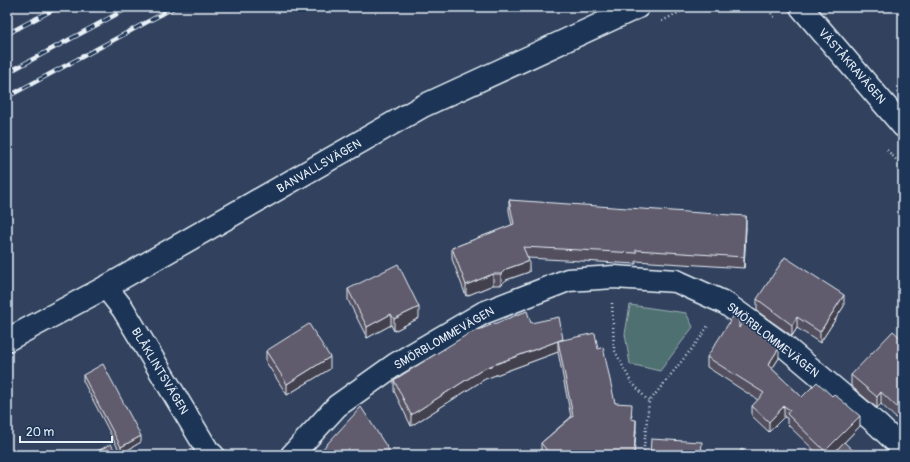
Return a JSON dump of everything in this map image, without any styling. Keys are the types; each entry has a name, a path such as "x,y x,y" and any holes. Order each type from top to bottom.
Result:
{"street":[{"name":"BANVALLSVÄGEN","path":"7,340 106,287 423,106 638,7"},
{"name":"VÄSTÅKRAVÄGEN","path":"801,7 903,126"},
{"name":"SMÖRBLOMMEVÄGEN","path":"292,455 337,406 396,364 483,313 568,280 614,277 676,281 725,303 783,346 878,425 903,449"},
{"name":"BLÅKLINTSVÄGEN","path":"106,287 123,309 208,454"}],"path":[{"path":"659,22 690,7"},
{"path":"614,277 612,308 614,349 630,380 649,402"},
{"path":"643,455 649,402 701,337 712,319 725,303"}],"green space":[{"path":"630,305 686,313 693,327 660,371 630,364 625,334"}],"building":[{"path":"509,200 746,216 744,257 636,250 636,253 523,247 529,261 506,269 501,274 493,274 466,285 452,248 514,224"},
{"path":"785,257 844,295 820,332 797,317 792,325 757,299"},
{"path":"398,264 419,307 394,319 391,314 367,327 348,289"},
{"path":"527,311 531,323 559,317 563,339 485,368 411,415 394,380 468,334"},
{"path":"734,315 739,319 739,328 743,321 779,348 768,365 802,397 817,382 832,396 834,394 860,416 825,451 787,414 790,410 784,406 769,422 752,406 764,393 707,357"},
{"path":"309,324 330,357 287,384 266,351"},
{"path":"893,331 903,340 903,407 900,410 881,392 877,397 851,375"},
{"path":"595,333 598,349 603,347 615,403 632,404 631,419 636,420 634,455 548,455 549,453 541,443 573,416 558,341"},
{"path":"103,364 141,436 121,447 83,375"},
{"path":"361,407 392,455 317,455"},
{"path":"651,439 702,442 701,455 650,455"},
{"path":"844,442 858,455 832,455"},
{"path":"111,444 117,455 90,455"},
{"path":"742,449 748,455 736,455"}],"railway":[{"path":"7,11 14,7"},
{"path":"7,34 58,7"},
{"path":"7,73 130,7"},
{"path":"7,97 175,7"}]}
